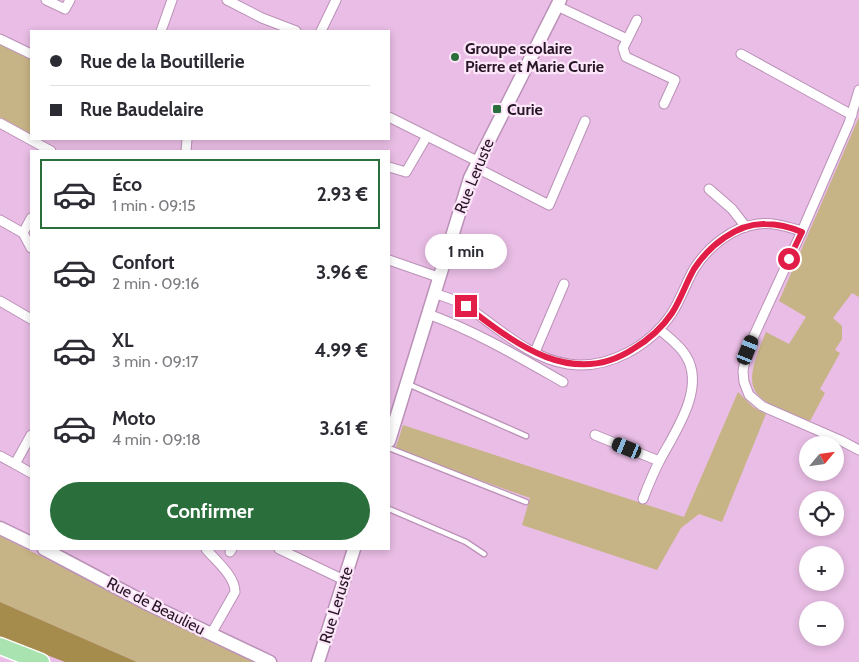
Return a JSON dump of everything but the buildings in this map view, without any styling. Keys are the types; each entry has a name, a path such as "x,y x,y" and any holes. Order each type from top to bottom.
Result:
{"highway":[{"path":"0,646 42,662"}],"street":[{"path":"46,0 65,9 70,0"},
{"path":"161,30 172,0"},
{"path":"226,0 262,18 293,30"},
{"path":"321,30 336,0"},
{"name":"Rue Leruste","path":"390,434 393,411 407,383 438,277 476,164 559,3 627,39"},
{"path":"637,20 623,48 626,57 675,80 664,104"},
{"path":"0,38 30,53"},
{"path":"741,54 852,114"},
{"path":"859,90 852,114 802,232 768,302 743,366 744,382 750,395 762,406 859,450"},
{"path":"390,118 427,136 550,205 585,121"},
{"path":"0,123 30,136"},
{"path":"390,167 406,172 427,136"},
{"path":"709,189 732,209 746,227"},
{"path":"0,220 23,233 30,246"},
{"path":"23,233 30,220"},
{"path":"434,293 466,306 504,334 548,358 568,364 595,364 616,358 630,351 659,329 671,314 691,275 704,256 722,239 746,227 758,224 771,224 802,232"},
{"path":"390,260 438,277"},
{"path":"535,352 564,284"},
{"path":"0,302 30,318"},
{"path":"428,314 445,320 502,348 563,382"},
{"path":"643,499 659,461 670,444 686,409 692,380 691,366 686,355 659,329"},
{"path":"595,435 659,461"},
{"path":"15,464 30,437"},
{"path":"0,456 30,472"},
{"path":"0,528 30,543"},
{"name":"Rue de Beaulieu","path":"46,550 140,600 270,662"},
{"path":"207,550 232,579 235,586 235,592 211,634"},
{"path":"281,550 344,580"},
{"name":"Rue Leruste","path":"318,662 354,550"}],"lane":[{"path":"407,383 526,436"},
{"path":"390,448 526,502"},
{"path":"390,509 466,542 484,554"}],"shaded area":[{"path":"0,43 30,58 30,133 0,117"},
{"path":"859,117 859,297 852,293 833,318 842,326 842,339 835,350 840,353 820,389 825,393 810,421 763,400 756,392 752,382 753,370 757,353 766,332 789,344 806,317 779,301"},
{"path":"738,392 753,407 766,414 722,522 699,514 681,528 657,570 522,525 530,498 395,450 403,425 684,517"},
{"path":"0,536 255,662 137,662 0,602"},
{"path":"0,602 137,662 65,662 0,637"}],"place":[{"name":"Groupe scolaire Pierre et Marie Curie","path":"455,57"},
{"name":"Curie","path":"497,109"}],"route":[{"path":"466,306 521,345 548,358 568,364 595,364 616,358 630,351 659,329 676,306 699,262 722,239 738,230 752,225 765,224 780,225 802,232 789,259"}]}
